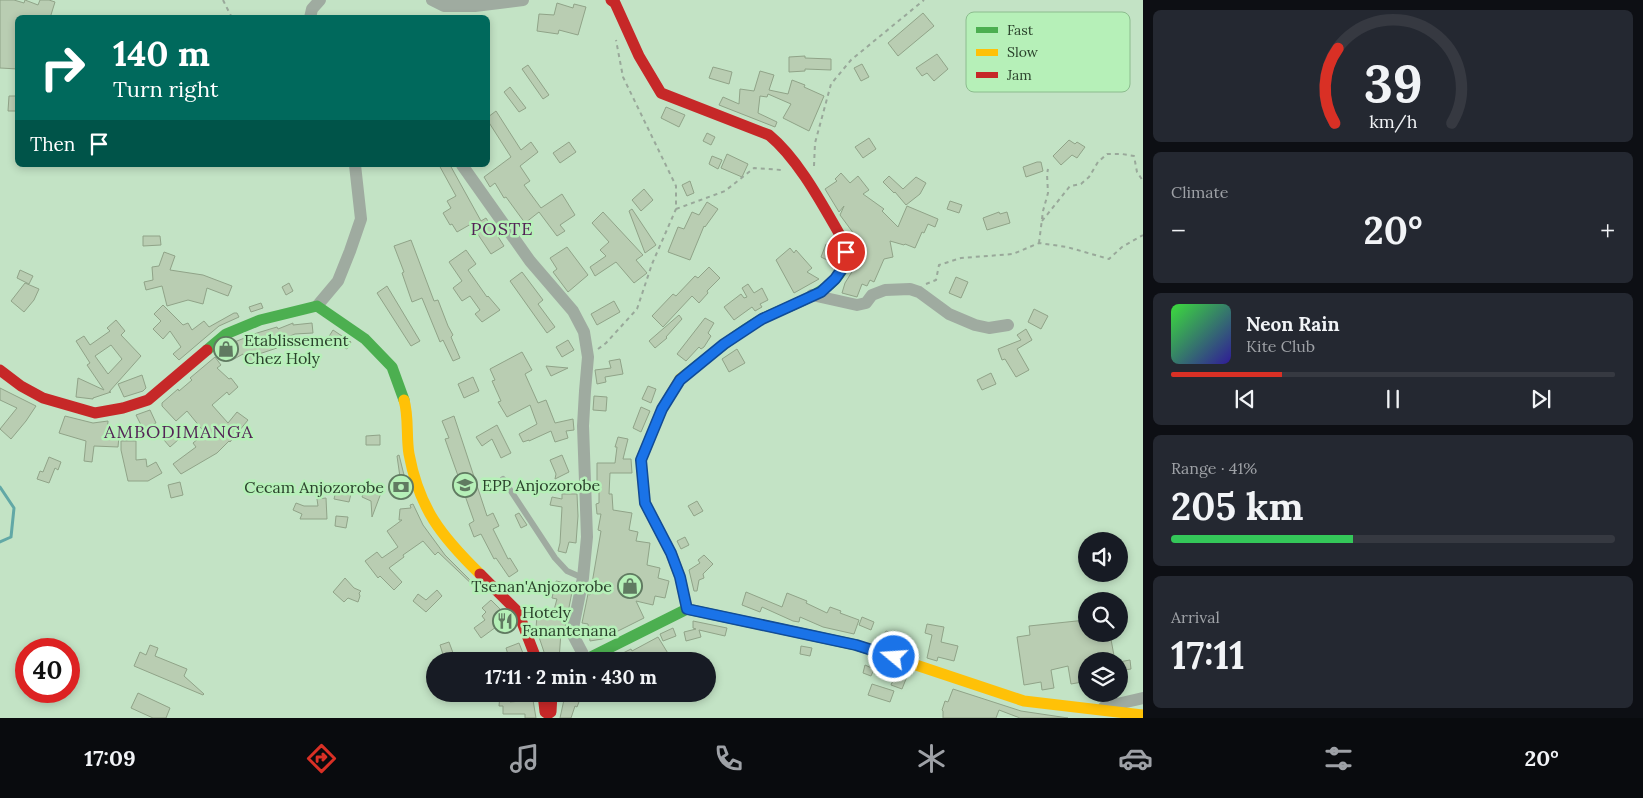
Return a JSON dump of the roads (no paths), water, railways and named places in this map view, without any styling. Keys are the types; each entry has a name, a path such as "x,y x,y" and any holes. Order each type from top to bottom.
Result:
{"street":[{"path":"311,15 312,9 320,0"},
{"path":"432,0 444,6 475,6 523,0"},
{"path":"611,0 615,3 639,56 661,93 769,135 781,145 814,191 840,235 846,252 844,266 835,279 821,292 762,319 724,344 680,380 662,409 641,460 645,503 671,553 680,577 687,609"},
{"path":"0,370 21,386 43,398 64,406 95,413 123,408 148,400 226,334 260,320 318,306 338,281 361,219 355,167"},
{"path":"463,167 530,261 573,311 584,332 588,357 584,391 583,426 587,537 583,578 572,633 580,652"},
{"path":"812,295 857,305 866,303 872,296 885,290 910,288 919,292 949,314 976,325 989,328 1008,325"},
{"path":"318,306 365,340 392,367 405,404 409,453 419,492 432,519 454,549 518,612 533,652"},
{"path":"602,652 687,609 856,645 1024,701 1143,715"},
{"path":"1094,709 1143,698"},
{"path":"544,702 545,712 549,716 552,702"}],"lane":[{"path":"503,479 555,558 568,571 583,578"}],"waterway":[{"path":"0,487 14,508 11,537 0,542"}],"place":[{"name":"Etablissement Chez Holy","path":"226,349"},
{"name":"EPP Anjozorobe","path":"465,485"},
{"name":"Cecam Anjozorobe","path":"401,487"},
{"name":"Tsenan'Anjozorobe","path":"630,586"},
{"name":"Hotely Fanantenana","path":"505,621"}],"district":[{"name":"POSTE","path":"502,229"},
{"name":"AMBODIMANGA","path":"179,432"}]}
